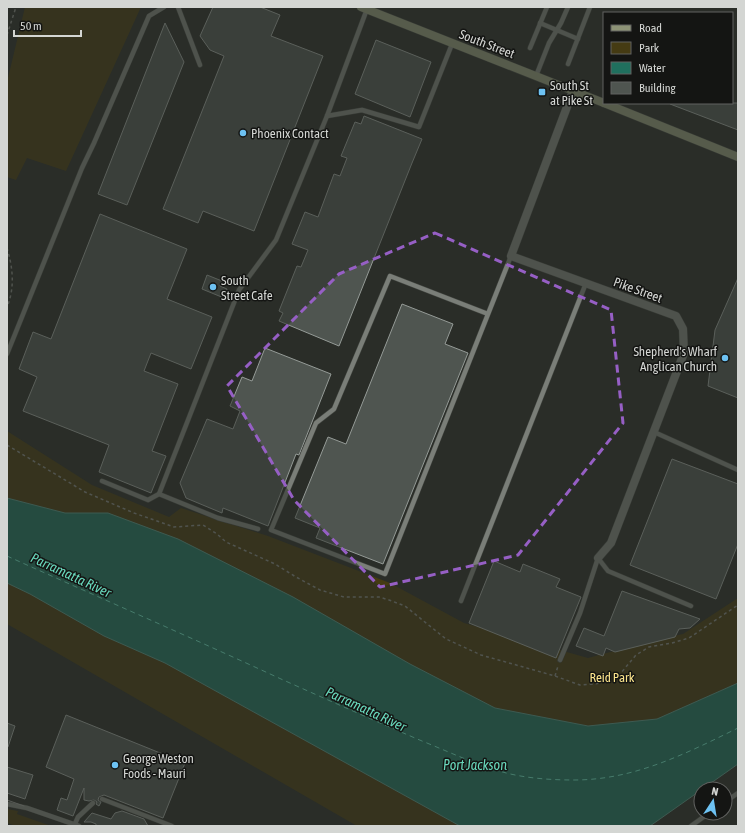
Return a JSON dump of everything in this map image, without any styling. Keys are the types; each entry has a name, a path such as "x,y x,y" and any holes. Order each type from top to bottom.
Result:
{"street":[{"name":"South Street","path":"369,9 452,44 603,103"},
{"path":"511,256 573,91"},
{"name":"South Street","path":"606,104 738,157"},
{"name":"Pike Street","path":"511,256 676,316 683,329 684,353 611,543 598,558"}],"lane":[{"path":"7,354 82,168 149,16 164,7"},
{"path":"178,7 200,65"},
{"path":"530,48 547,7"},
{"path":"536,76 549,43 561,23 568,7"},
{"path":"568,64 590,7"},
{"path":"102,481 148,500 159,494 239,290 276,240 369,9"},
{"path":"540,23 578,38"},
{"path":"326,116 362,110 419,127 452,44"},
{"path":"488,314 390,276 334,409 316,423 271,530 385,574 511,256"},
{"path":"461,601 586,283"},
{"path":"654,432 738,470"},
{"path":"159,494 218,518 258,529"},
{"path":"598,558 608,571 691,606"},
{"path":"560,660 580,612 598,558"},
{"path":"102,799 172,826"},
{"path":"7,804 27,808 76,826 78,817 93,803"}],"path":[{"path":"7,35 16,7"},
{"path":"7,248 12,271 12,287 7,307"},
{"path":"7,445 85,492 134,513 174,527 203,526 217,534 226,542 275,564 320,590 344,597 379,597 390,600 406,606 446,639 480,655 556,676 580,685 608,681 620,674 636,655 649,647 689,638 738,605"},
{"path":"556,676 560,660"}],"highlighted area":[{"path":"435,233 611,310 623,423 518,555 380,587 294,500 227,386 339,274"}],"green space":[{"path":"25,7 141,7 66,171 27,158 16,180 7,177 7,82"},
{"name":"Reid Park","path":"7,431 92,485 169,517 181,508 268,536 390,583 464,623 588,658 683,634 738,598 738,683 657,719 589,726 495,708 108,513 65,513 7,498"},
{"path":"7,583 30,594 104,636 165,663 460,826 357,826 7,624"},
{"path":"7,809 18,811 17,814 51,826 16,826 7,823"}],"water":[{"name":"Port Jackson","path":"7,498 65,513 108,513 178,539 293,597 410,664 495,708 588,726 657,719 738,683 738,764 714,781 693,781 693,796 650,826 460,826 165,663 104,636 30,594 7,583"}],"building":[{"name":"Phoenix Contact","path":"213,7 260,7 280,15 271,36 323,56 254,231 203,211 198,223 163,209 224,56 210,50 200,36"},
{"path":"165,23 184,62 127,205 98,194"},
{"path":"376,40 431,62 410,117 355,94"},
{"path":"738,103 738,130 670,104"},
{"path":"364,116 422,139 339,346 279,321 283,313 279,311 297,266 301,267 308,250 292,244 305,212 318,217 334,174 340,176 347,158 341,156 355,122 361,124"},
{"path":"100,214 187,249 167,299 212,317 191,369 151,353 144,371 178,384 152,451 166,456 151,493 99,472 109,445 23,411 37,377 19,369 33,332 51,339"},
{"name":"South Street Cafe","path":"207,275 222,281 220,286 227,289 224,298 202,289"},
{"name":"Shepherd's Wharf Anglican Church","path":"738,278 738,398 708,386 715,330"},
{"path":"402,304 453,324 445,344 468,353 383,564 316,538 320,528 295,518 328,437 346,444"},
{"path":"265,348 331,374 299,455 296,454 268,526 223,508 222,513 186,498 180,483 207,419 233,429 240,411 230,406 242,377 252,381"},
{"path":"672,459 738,484 738,544 716,599 630,565"},
{"path":"494,561 520,572 523,564 560,579 556,587 581,597 556,658 469,623"},
{"path":"622,591 700,619 690,628 679,629 675,637 615,652 606,648 603,656 576,646 584,628 604,636"},
{"name":"George Weston Foods - Mauri","path":"66,715 185,763 163,818 104,795 99,797 98,800 101,802 99,806 94,800 84,800 84,788 73,816 57,810 61,798 67,800 74,779 46,767"},
{"path":"7,723 15,726 8,747 7,747"},
{"path":"7,767 33,775 25,799 7,793"},
{"path":"122,811 144,819 148,826 96,826 96,824 91,822 84,822 92,813 111,819 115,813"}],"ferry route":[{"path":"7,556 387,726 468,760 505,773 535,778 564,780 596,779 617,776 659,764 738,728"}],"tram line":[{"path":"7,800 24,806"}],"place":[{"name":"South St at Pike St","path":"542,92"},
{"name":"Phoenix Contact","path":"243,133"},
{"name":"South Street Cafe","path":"213,287"},
{"name":"Shepherd's Wharf Anglican Church","path":"725,358"},
{"name":"George Weston Foods - Mauri","path":"115,765"}],"water label":[{"name":"Parramatta River","path":"71,575"},
{"name":"Parramatta River","path":"366,709"}]}
